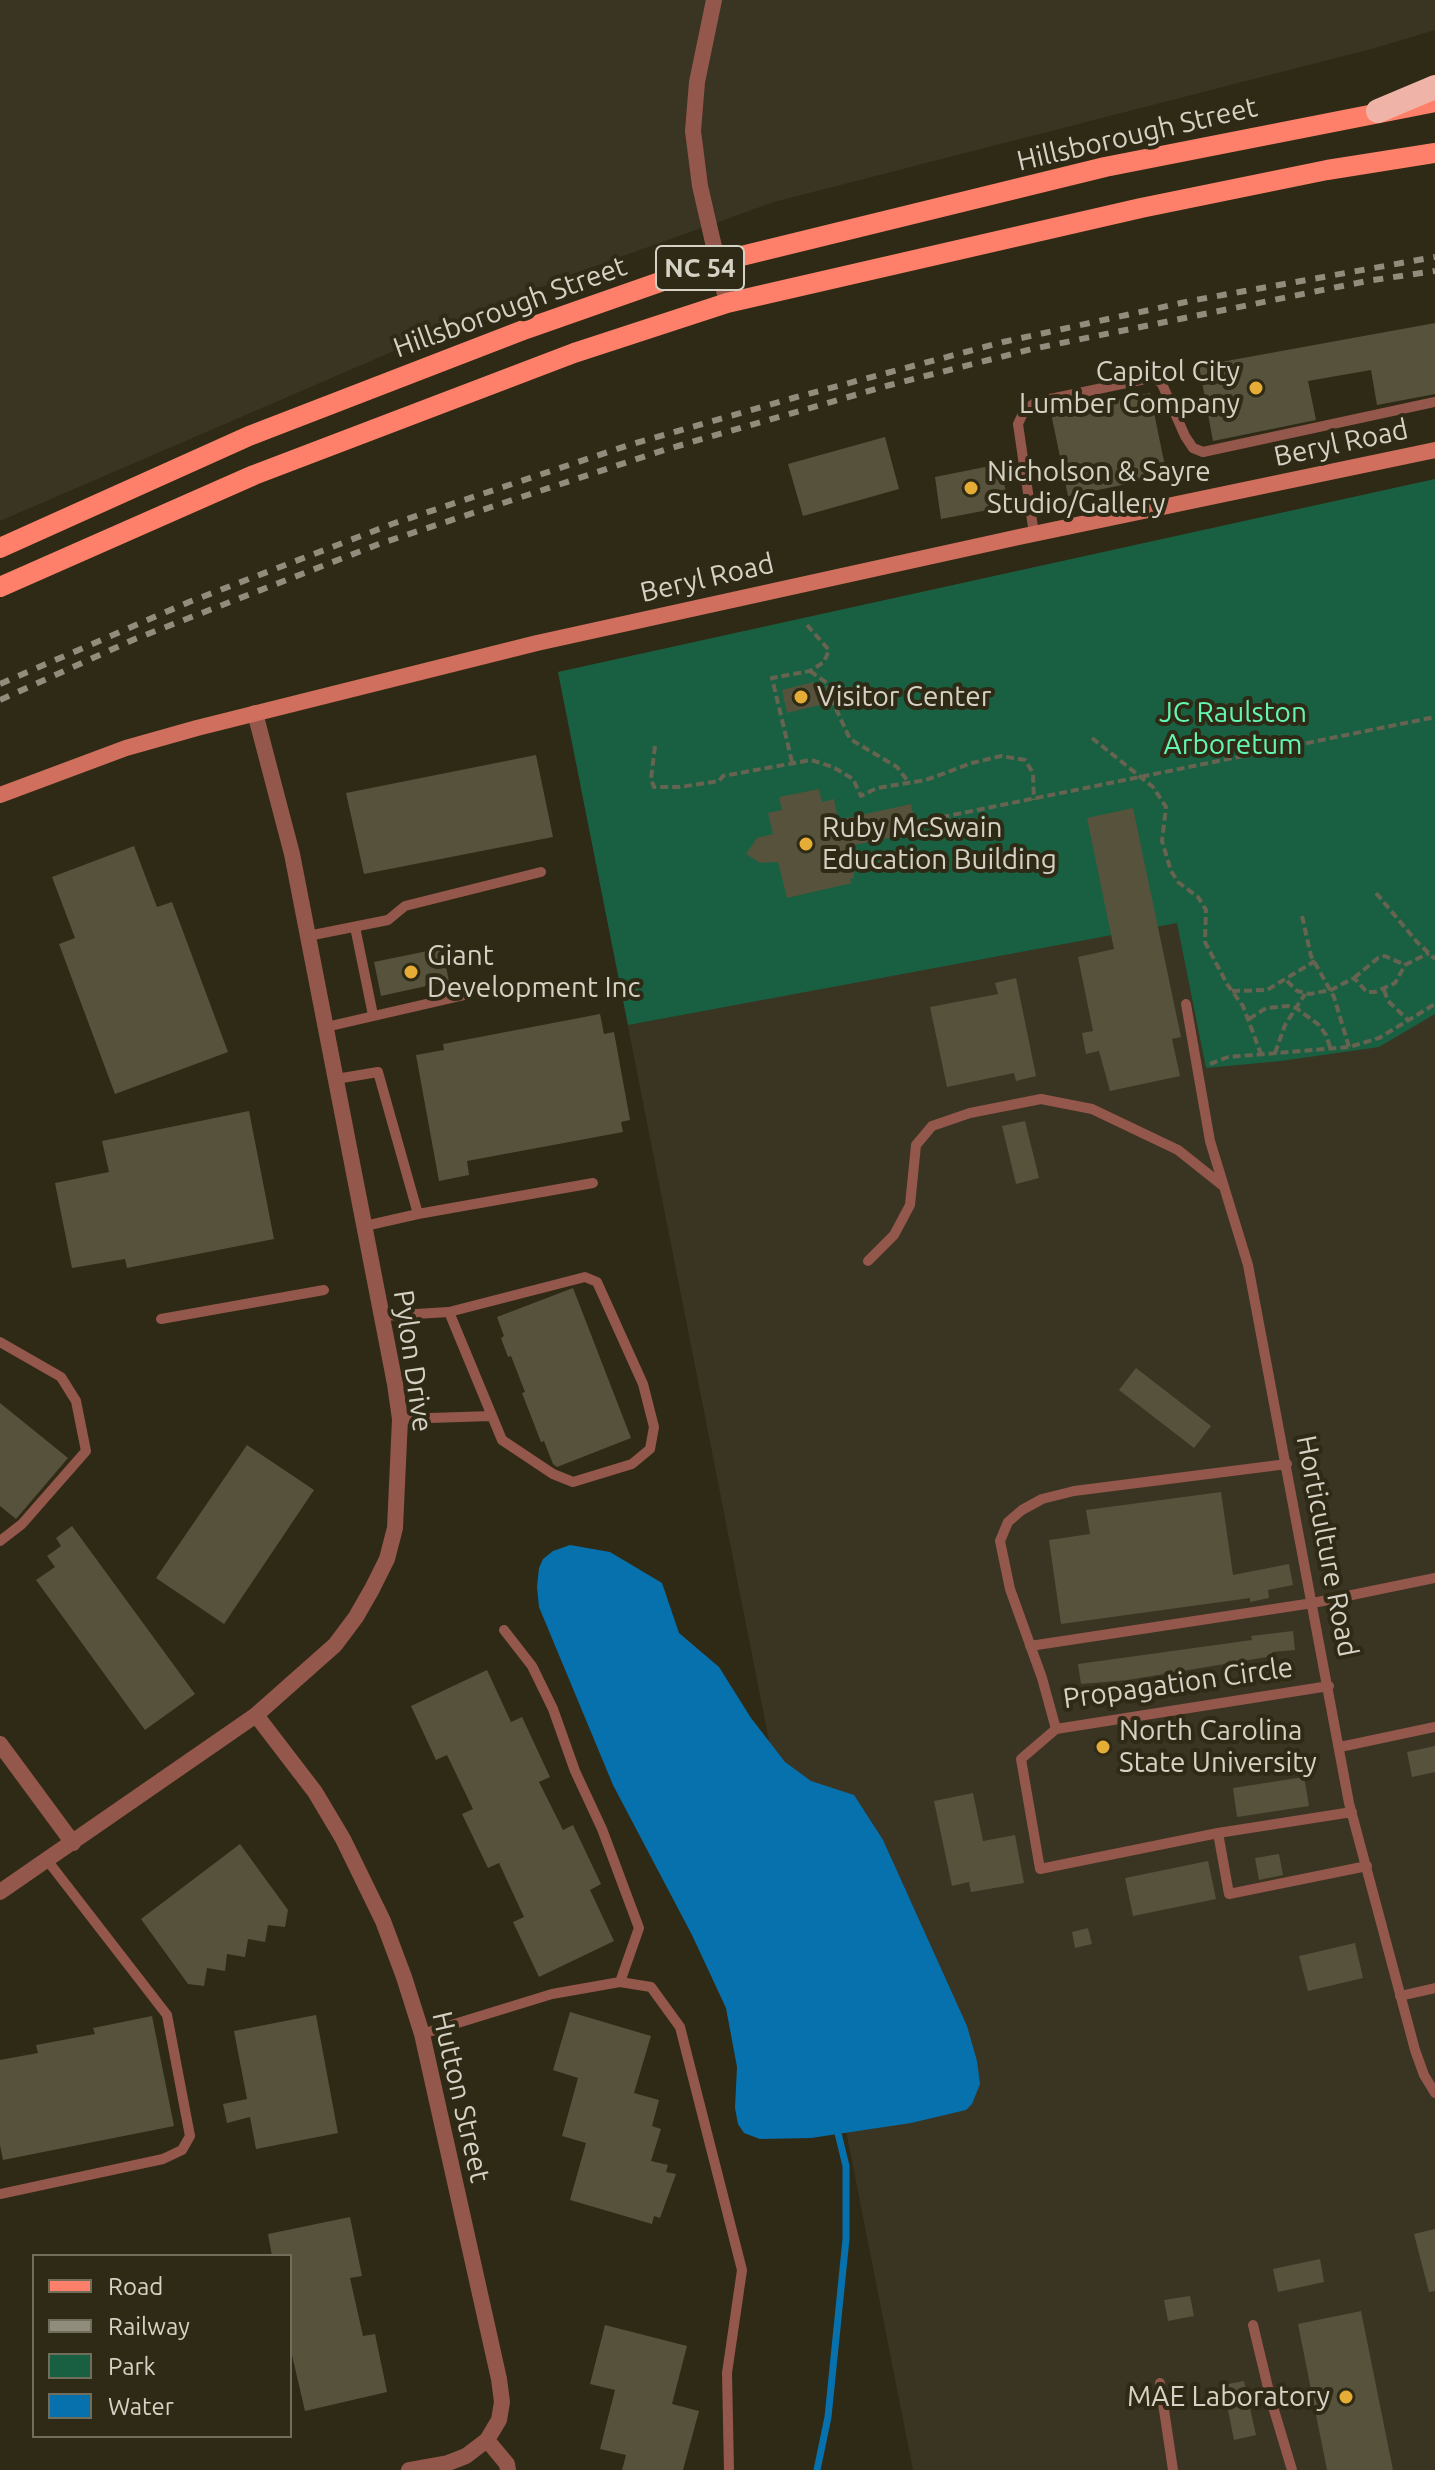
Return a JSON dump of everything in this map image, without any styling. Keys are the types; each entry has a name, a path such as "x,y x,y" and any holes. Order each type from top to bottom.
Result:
{"highway":[{"path":"1378,111 1435,87"}],"main road":[{"name":"Hillsborough Street","path":"0,548 249,436 526,329 717,262 1105,167 1435,102"},
{"name":"NC 54","path":"0,587 254,475 574,353 727,303 1141,208 1327,170 1435,153"}],"street":[{"path":"714,0 697,82 693,131 700,186 727,303"},
{"name":"Beryl Road","path":"0,795 126,748 537,643 1435,450"},
{"name":"Pylon Drive","path":"0,1892 256,1715 335,1645 372,1589 387,1559 395,1528 400,1419 292,854 255,713"},
{"name":"Hutton Street","path":"256,1715 315,1792 343,1839 383,1921 422,2034 499,2379 502,2402 499,2420 487,2440"},
{"path":"0,1744 73,1843"},
{"path":"409,2470 466,2456 487,2440 507,2464 508,2470"}],"lane":[{"path":"1034,534 1018,424 1024,411 1036,402 1155,377 1162,384 1185,436 1193,448 1203,452 1435,402"},
{"path":"308,936 388,920 405,906 541,872"},
{"path":"355,927 373,1015"},
{"path":"326,1027 465,995"},
{"name":"Horticulture Road","path":"1186,1004 1200,1096 1222,1185 1248,1265 1352,1812 1415,2050 1435,2093"},
{"path":"336,1079 378,1072 418,1214"},
{"path":"868,1261 894,1235 910,1205 916,1145 932,1126 970,1113 1041,1099 1092,1109 1178,1150 1222,1185"},
{"path":"365,1226 593,1183"},
{"path":"382,1316 449,1312 585,1277 597,1282 643,1384 654,1427 650,1449 632,1464 573,1482 553,1474 502,1440 449,1312"},
{"path":"161,1319 324,1290"},
{"path":"0,1342 61,1377 76,1401 86,1451 22,1524 0,1541"},
{"path":"400,1419 492,1416"},
{"name":"Propagation Circle","path":"1287,1464 1074,1491 1042,1499 1008,1522 1000,1541 1010,1589 1056,1729 1329,1686"},
{"path":"1030,1646 1313,1603 1435,1578"},
{"path":"504,1630 532,1666 553,1709 639,1928 620,1982"},
{"path":"1340,1747 1435,1727"},
{"path":"1056,1729 1021,1759 1040,1869 1218,1833 1352,1812"},
{"path":"1218,1833 1229,1894 1367,1866"},
{"path":"0,2194 163,2159 182,2150 190,2136 167,2015 47,1860"},
{"path":"422,2034 552,1994 620,1982 651,1987 680,2027 742,2270 727,2373 729,2470"},
{"path":"1400,1996 1435,1988"},
{"path":"1253,2325 1292,2470"},
{"path":"1160,2383 1173,2470"}],"path":[{"path":"792,762 772,678 810,671 824,662 829,650 807,625"},
{"path":"810,671 827,683 850,739 897,767 908,781"},
{"path":"918,822 1435,717"},
{"path":"1092,738 1153,787 1166,807 1162,841 1166,857 1178,882 1198,897 1206,910 1205,942 1249,1019 1261,1054"},
{"path":"655,746 651,779 654,787 719,781 723,776 811,760 833,767 853,779 861,796 877,788 926,780 964,765 1001,756 1025,760 1033,773 1034,800"},
{"path":"1376,893 1435,959"},
{"path":"1302,916 1315,961 1331,990 1349,1047"},
{"path":"1354,978 1367,992 1384,990 1395,983 1405,965 1429,953"},
{"path":"1287,981 1305,994 1331,990 1354,978 1378,958 1385,956 1405,965"},
{"path":"1232,991 1267,990 1287,981 1315,961"},
{"path":"1384,990 1388,1001 1410,1021"},
{"path":"1275,1053 1285,1025 1305,994"},
{"path":"1208,1065 1228,1057 1349,1047 1379,1038 1435,1004"},
{"path":"1249,1019 1266,1008 1296,1008 1319,1025 1331,1050"}],"shaded area":[{"path":"0,0 1435,0 1435,30 774,202 570,275 0,521"},
{"name":"North Carolina State University","path":"1435,479 1435,2470 913,2470 558,672"}],"green space":[{"name":"JC Raulston Arboretum","path":"1435,479 1435,1014 1379,1047 1206,1068 1177,923 628,1025 558,672"}],"water":[{"path":"570,1545 610,1552 662,1583 679,1633 719,1667 751,1718 785,1762 811,1781 854,1795 883,1840 967,2026 980,2084 972,2104 966,2110 911,2123 811,2138 760,2139 744,2133 738,2124 735,2108 737,2067 726,2008 692,1935 613,1785 539,1607 537,1587 543,1559 553,1551"}],"building":[{"name":"Capitol City Lumber Company","path":"1435,323 1435,394 1377,405 1371,370 1308,381 1316,420 1213,441 1199,366"},
{"path":"1150,393 1167,476 1068,496 1051,413"},
{"path":"885,437 899,489 803,516 788,464"},
{"name":"Nicholson & Sayre Studio/Gallery","path":"1000,464 1009,506 941,519 935,477"},
{"name":"Visitor Center","path":"814,682 820,705 787,713 782,690"},
{"path":"536,755 553,837 364,874 346,793"},
{"name":"Ruby McSwain Education Building","path":"819,789 822,802 834,799 838,820 911,804 917,832 850,846 852,883 787,898 778,862 760,863 746,854 757,838 773,834 768,813 782,810 779,797"},
{"path":"1133,808 1181,1037 1172,1039 1180,1076 1110,1091 1099,1051 1086,1054 1082,1033 1093,1031 1078,957 1114,949 1087,818"},
{"path":"134,846 157,907 172,902 228,1052 115,1094 59,944 75,938 52,877"},
{"name":"Giant Development Inc","path":"442,948 449,981 381,996 374,962"},
{"path":"1016,978 1036,1076 1016,1081 1014,1073 947,1087 930,1007 998,994 995,983"},
{"path":"600,1014 604,1034 614,1032 630,1120 621,1122 623,1132 467,1161 469,1175 439,1181 416,1055 444,1050 443,1044"},
{"path":"249,1111 274,1239 127,1268 125,1259 72,1268 55,1183 109,1172 102,1141"},
{"path":"1025,1121 1039,1178 1016,1184 1002,1126"},
{"path":"573,1288 631,1438 557,1467 544,1441 541,1442 522,1393 525,1392 501,1338 504,1336 497,1317"},
{"path":"1136,1368 1211,1426 1194,1448 1119,1390"},
{"path":"0,1403 68,1458 16,1519 0,1506"},
{"path":"247,1445 314,1490 224,1624 156,1578"},
{"path":"1221,1492 1233,1575 1289,1564 1293,1585 1268,1590 1269,1598 1250,1602 1250,1598 1061,1624 1049,1540 1090,1534 1086,1510"},
{"path":"72,1526 195,1694 145,1730 36,1580 55,1567 47,1556 61,1546 56,1538"},
{"path":"1293,1631 1295,1650 1272,1652 1273,1656 1128,1680 1081,1684 1078,1664 1252,1640 1251,1636"},
{"path":"487,1670 511,1722 522,1717 550,1777 539,1782 563,1830 573,1825 601,1884 590,1890 614,1941 539,1977 513,1922 524,1917 499,1863 488,1868 462,1814 473,1809 447,1755 436,1760 411,1706"},
{"path":"1435,1746 1435,1772 1412,1777 1407,1752"},
{"path":"1304,1777 1309,1806 1237,1817 1233,1788"},
{"path":"973,1793 983,1841 1015,1835 1024,1883 971,1892 969,1882 952,1886 934,1801"},
{"path":"240,1844 288,1910 285,1927 268,1925 265,1942 248,1939 245,1957 227,1954 225,1971 207,1968 204,1986 188,1984 141,1919"},
{"path":"1279,1854 1283,1875 1259,1880 1255,1858"},
{"path":"1208,1861 1216,1899 1133,1916 1125,1878"},
{"path":"1088,1928 1092,1944 1075,1948 1072,1932"},
{"path":"1355,1943 1363,1978 1308,1991 1299,1956"},
{"path":"570,2012 651,2036 634,2093 659,2100 652,2126 661,2129 651,2161 668,2165 666,2172 676,2174 660,2218 654,2216 652,2224 570,2200 586,2143 562,2136 578,2078 553,2070"},
{"path":"316,2015 338,2133 256,2149 250,2117 227,2123 223,2104 247,2099 234,2031"},
{"path":"152,2016 174,2126 3,2160 0,2145 0,2060 38,2053 36,2045 95,2034 93,2028"},
{"path":"350,2217 362,2276 350,2278 363,2336 375,2334 387,2392 305,2411 292,2355 292,2254 272,2254 268,2234"},
{"path":"1435,2229 1435,2291 1429,2292 1414,2234"},
{"path":"1320,2259 1324,2282 1278,2292 1273,2269"},
{"path":"1190,2296 1194,2316 1168,2321 1164,2300"},
{"name":"MAE Laboratory","path":"1361,2311 1393,2470 1327,2470 1298,2324"},
{"path":"605,2325 687,2346 672,2404 699,2411 683,2470 622,2470 626,2455 600,2449 615,2390 590,2384"},
{"path":"1244,2381 1256,2435 1234,2440 1223,2385"}],"waterway":[{"path":"817,2470 828,2417 846,2239 846,2166 836,2125"}],"railway":[{"path":"0,684 189,602 392,524 629,445 1003,342 1195,300 1435,257"},
{"path":"0,700 135,639 379,544 664,450 890,385 1032,349 1367,281 1435,271"}],"place":[{"name":"Capitol City Lumber Company","path":"1256,388"},
{"name":"Nicholson & Sayre Studio/Gallery","path":"971,488"},
{"name":"Visitor Center","path":"801,697"},
{"name":"Ruby McSwain Education Building","path":"806,844"},
{"name":"Giant Development Inc","path":"411,972"},
{"name":"North Carolina State University","path":"1103,1747"},
{"name":"MAE Laboratory","path":"1346,2397"}]}
